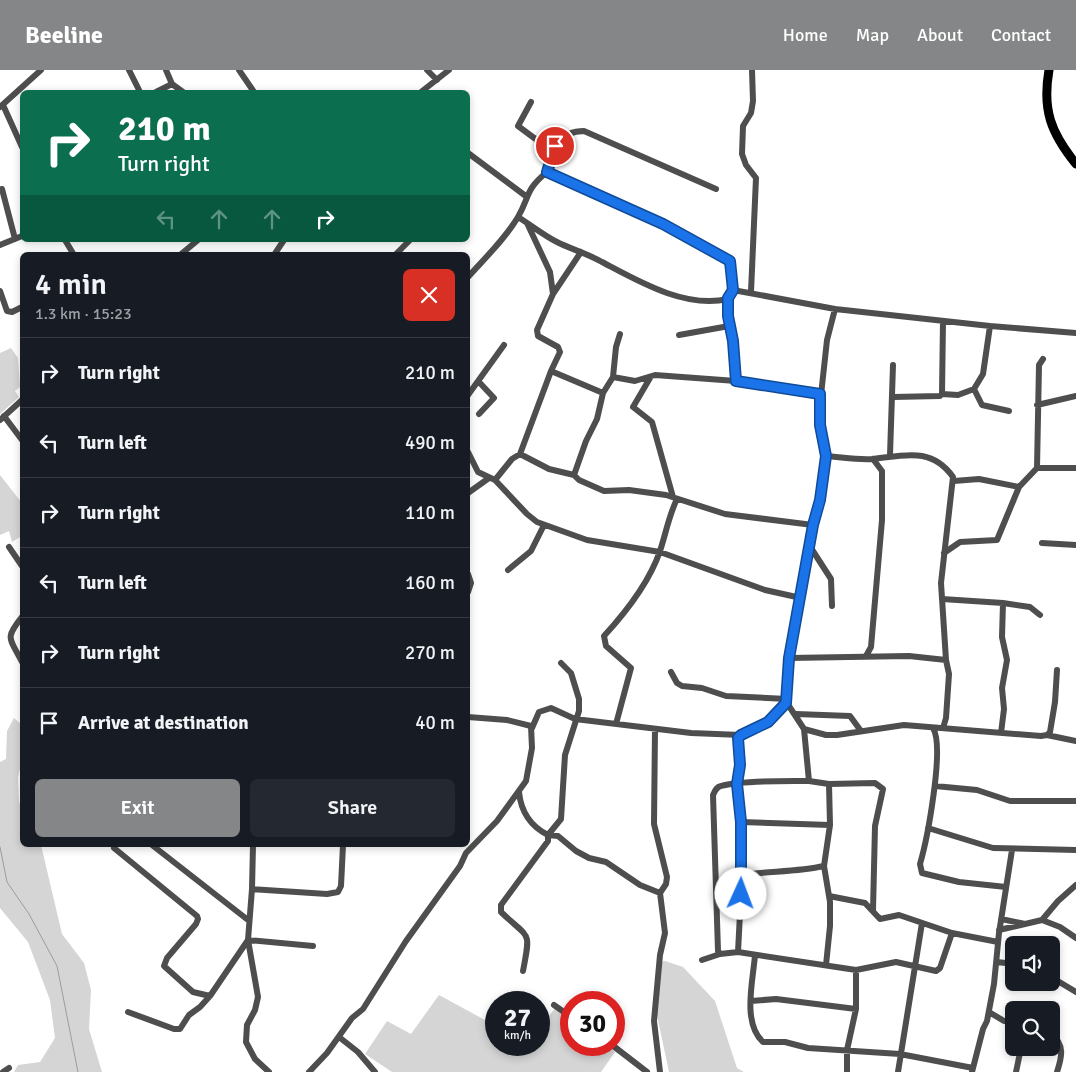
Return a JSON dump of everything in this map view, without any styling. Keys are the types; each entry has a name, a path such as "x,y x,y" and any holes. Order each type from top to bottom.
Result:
{"main road":[{"path":"1049,70 1047,106 1052,129 1076,164"}],"street":[{"path":"20,143 2,106 40,70"},
{"path":"129,70 139,90"},
{"path":"166,70 172,84 180,90"},
{"path":"239,70 253,90"},
{"path":"427,70 436,80"},
{"path":"424,90 449,70"},
{"path":"751,292 756,178 746,165 742,154 744,126 751,113 753,101 752,70"},
{"path":"160,90 172,84"},
{"path":"531,102 518,126 553,152"},
{"path":"470,274 489,255 518,217 529,189 547,172 553,152 560,139 570,132 584,131 716,189"},
{"path":"470,155 526,197"},
{"path":"547,172 663,224 728,260 731,265 733,290 728,298 729,326 733,341 736,381"},
{"path":"0,245 19,238 2,189"},
{"path":"518,217 549,238 581,252 627,277 701,301 728,298"},
{"path":"527,223 550,272 554,294"},
{"path":"184,252 196,242"},
{"path":"398,252 408,242"},
{"path":"470,492 492,479 512,459 520,454 560,352 558,347 538,336 537,330 554,294 581,252"},
{"path":"733,290 834,309 990,326 1076,333"},
{"path":"0,291 7,311 12,312 20,309"},
{"path":"809,781 804,729 787,701 789,658 813,525 820,500 826,456 820,425 820,394 827,340 834,309"},
{"path":"942,394 943,321"},
{"path":"679,335 729,326"},
{"path":"893,397 958,395 974,389 983,374 990,326"},
{"path":"574,475 586,441 597,419 603,393 613,377 616,347 620,334"},
{"path":"470,392 504,345"},
{"path":"944,554 960,542 997,540 1019,487 1037,468 1038,365 1043,359"},
{"path":"890,455 893,365"},
{"path":"551,371 603,393"},
{"path":"613,377 635,380 650,378 655,375 736,381 820,394"},
{"path":"616,724 631,668 606,646 604,636 627,610 643,585 660,552 675,498 652,422 633,407 650,378"},
{"path":"478,382 494,398 479,414"},
{"path":"974,389 982,405 1009,411"},
{"path":"1037,404 1076,396"},
{"path":"20,402 2,418 20,438"},
{"path":"520,454 549,469 574,475 580,480 604,491 628,490 675,498 725,514 813,525"},
{"path":"826,456 873,459 890,455 915,454 934,460 951,474 954,481 948,510 942,599 946,660 949,674 946,718 943,728"},
{"path":"470,456 478,472 492,479 527,514 544,525 587,540 660,552 765,590 801,598"},
{"path":"866,656 871,647 882,520 882,470 873,459"},
{"path":"1037,468 1076,468"},
{"path":"954,481 979,479 1019,487"},
{"path":"508,570 531,551 544,525"},
{"path":"1042,544 1076,545"},
{"path":"9,547 20,563"},
{"path":"810,548 831,579 832,606"},
{"path":"942,599 1030,607 1040,615"},
{"path":"1001,732 1004,709 1002,688 1006,660 1002,637 1003,604"},
{"path":"20,619 11,630 10,638 20,658"},
{"path":"871,647 880,656"},
{"path":"789,658 909,656 946,660"},
{"path":"523,971 529,940 525,932 501,912 502,905 548,841 548,835 561,819 565,755 579,699 571,673 561,663"},
{"path":"1047,735 1050,732 1055,702 1057,670"},
{"path":"671,672 677,683 682,686 702,688 719,695 787,701"},
{"path":"309,1072 339,1037 352,1018 363,1009 406,941 460,866 466,852 497,821 519,792 528,775 532,728 539,712 545,708 551,708 575,719 655,729 741,735 768,722 787,701"},
{"path":"796,714 850,716 861,731"},
{"path":"470,717 507,720 529,725 532,728"},
{"path":"804,729 826,735 904,725 1047,735 1076,741"},
{"path":"933,728 937,736 935,786 920,864 922,873 959,882 1006,887"},
{"path":"655,729 654,824 667,877 666,884 660,893 666,933 660,955 654,1021 660,1072"},
{"path":"738,952 742,875 741,822 737,784 740,765 738,738 741,735"},
{"path":"720,954 718,950 713,795 719,786 809,781 829,784 875,783 882,789 875,826 873,911"},
{"path":"826,964 830,926 829,896 824,866 830,825 829,784"},
{"path":"935,786 977,790 1010,801 1076,801"},
{"path":"519,792 520,802 526,817 538,830 548,835 558,836 576,851 589,858 606,862 640,885 660,893"},
{"path":"741,822 830,825"},
{"path":"928,828 986,847 1012,850 1076,850"},
{"path":"155,847 248,920"},
{"path":"254,847 248,940 258,997 255,1010 247,1025 246,1042 255,1059 269,1072"},
{"path":"252,889 338,892 341,886 343,847"},
{"path":"114,848 197,916 196,924 166,958 164,966 193,992 210,996"},
{"path":"755,955 751,1001 753,1027 755,1035 763,1042 785,1042 808,1048 900,1054 972,1070 989,1012 997,962 999,930 1012,850"},
{"path":"742,875 762,872 799,872 824,866"},
{"path":"1042,920 1058,901 1076,885"},
{"path":"829,896 866,903 880,918 899,915 952,933 998,942"},
{"path":"1002,919 1026,924"},
{"path":"999,930 1042,920 1060,927 1076,938"},
{"path":"898,1072 922,924"},
{"path":"702,960 720,954 738,952 803,964 826,964 856,970 896,962 909,963 914,967 936,971 940,968 952,933"},
{"path":"128,1012 174,1029 180,1029 189,1014 200,1007 210,996 248,940"},
{"path":"248,940 313,946"},
{"path":"997,962 1005,963"},
{"path":"847,1072 847,1050 856,1009 856,970"},
{"path":"1060,982 1076,992"},
{"path":"751,1001 776,1000 856,1009"},
{"path":"554,1005 560,1009"},
{"path":"989,1012 1005,1021"},
{"path":"339,1037 358,1052 375,1072"},
{"path":"1057,1072 1062,1056 1060,1046"},
{"path":"625,1055 646,1072"},
{"path":"1016,1072 1019,1056"}],"shaded area":[{"path":"11,348 18,358 20,387 15,391 19,397 0,414 0,353"},
{"path":"0,475 20,500 20,537 12,542 9,531 0,535"},
{"path":"14,718 20,723 20,768 18,777 20,847 41,847 62,934 84,963 91,990 89,1029 102,1072 14,1072 18,1065 40,1062 55,1038 50,1000 28,942 0,908 0,762 6,759 7,731"},
{"path":"665,961 683,967 715,1001 737,1068 744,1072 669,1072 655,1006 660,962"},
{"path":"439,995 485,1020 485,1056 550,1056 550,1015 555,1008 560,1012 560,1056 612,1056 601,1072 392,1072 365,1054 387,1021 411,1034"}],"waterway":[{"path":"0,847 7,882 29,914 57,966 78,1072"}],"route":[{"path":"555,146 547,172 575,187 698,241 730,261 733,290 728,298 728,316 733,341 736,381 820,394 820,425 826,456 820,500 813,525 789,658 786,703 768,722 738,738 740,765 737,784 741,822 741,894"}]}
